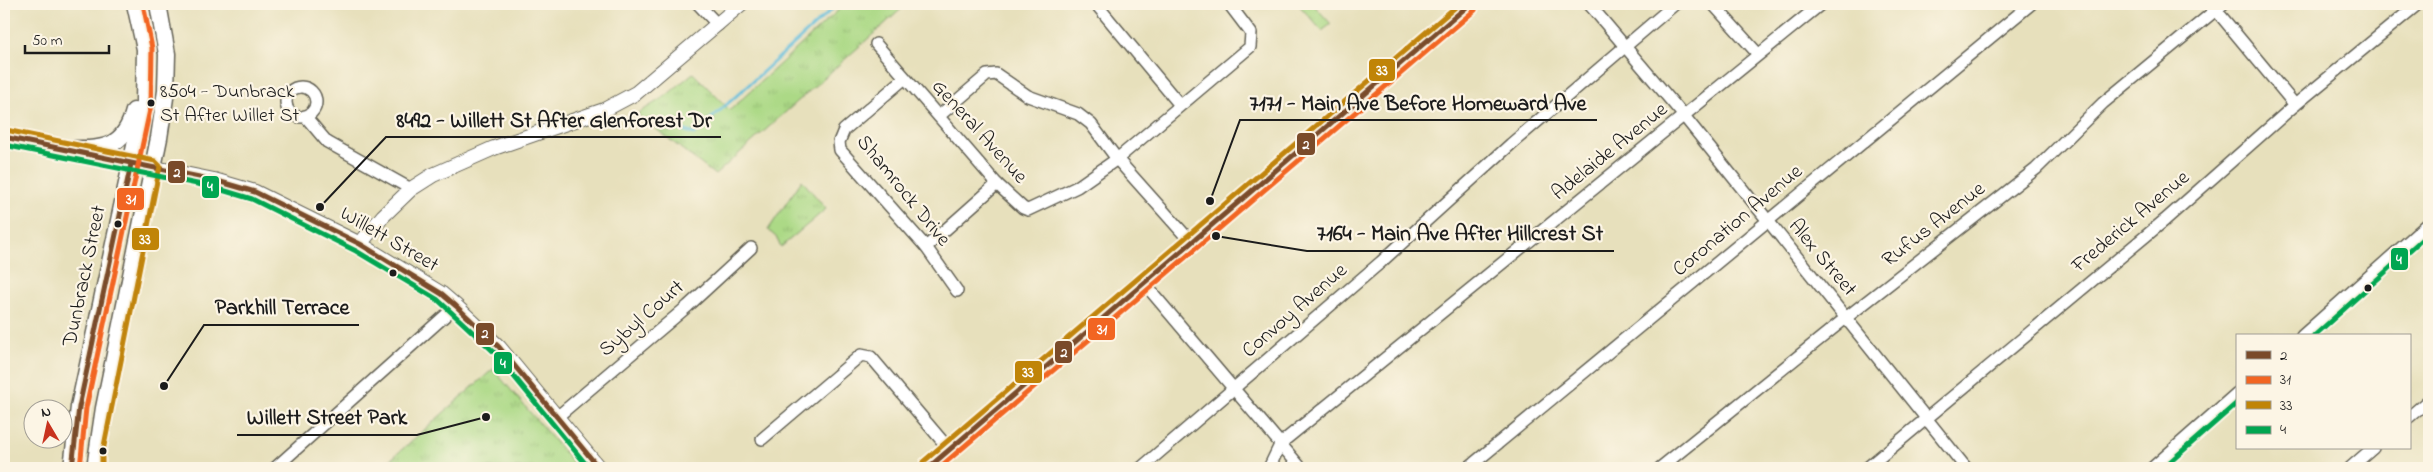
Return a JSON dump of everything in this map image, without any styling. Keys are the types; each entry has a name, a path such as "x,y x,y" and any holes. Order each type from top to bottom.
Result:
{"main road":[{"name":"Dunbrack Street","path":"72,468 79,408 144,104 145,49 135,4"},
{"name":"Dunbrack Street","path":"95,468 95,455 123,306 153,168 166,91 167,54 158,4"},
{"path":"61,149 98,149 118,141 131,123 146,71"}],"street":[{"path":"698,4 718,25"},
{"path":"360,244 383,216 411,189 433,175 494,148 604,110 636,93 741,4"},
{"path":"1096,4 1180,105"},
{"path":"1117,159 1250,47 1251,33 1229,4"},
{"path":"928,468 1470,4"},
{"name":"Alex Street","path":"1589,4 1684,116 1767,221 1847,317 1966,468"},
{"name":"Convoy Avenue","path":"1141,468 1381,262 1511,144 1675,4"},
{"path":"1713,4 1758,54"},
{"name":"Adelaide Avenue","path":"1268,468 1281,443 1821,4"},
{"name":"Coronation Avenue","path":"1468,468 2031,4"},
{"name":"Frederick Avenue","path":"1867,468 2165,220 2295,105 2418,4"},
{"path":"2217,6 2295,105"},
{"name":"Rufus Avenue","path":"1660,468 1847,317 2036,169 2104,103 2217,6"},
{"name":"General Avenue","path":"876,44 997,184 1023,208 1028,210 1077,187 1117,159"},
{"path":"939,116 987,74 996,74 1028,96 1078,114 1091,124 1117,159 1191,242"},
{"name":"Shamrock Drive","path":"905,78 844,130 839,142 840,150 926,247 957,291"},
{"path":"305,116 327,142 411,189"},
{"name":"Willett Street","path":"4,137 214,180 255,192 360,244 442,294 456,306 499,347 599,468"},
{"path":"926,247 997,184"},
{"path":"2304,334 2429,223"},
{"name":"Sybyl Court","path":"557,417 688,306 751,248"},
{"path":"1144,283 1301,468"},
{"path":"275,468 456,306"},
{"path":"762,439 860,355 871,357 950,449"},
{"path":"2152,468 2236,394"},
{"path":"2410,416 2429,400"},
{"path":"2350,468 2371,450"}],"green space":[{"path":"845,4 907,4 715,175 637,114 667,95 693,73 730,110"},
{"path":"1298,4 1313,4 1331,24 1322,31"},
{"path":"802,180 826,209 781,247 777,238 768,230"},
{"path":"493,369 576,466 573,468 381,468"}],"waterway":[{"path":"659,121 694,134 838,4"}],"transit line":[{"name":"31","path":"80,468 86,408 151,105 152,48 143,4"},
{"name":"33","path":"923,462 1459,4"},
{"name":"2","path":"928,468 1470,4"},
{"name":"31","path":"939,468 1475,10"},
{"name":"33","path":"6,130 155,161 160,166 102,456 102,468"},
{"name":"2","path":"4,137 214,180 255,192 360,244 442,294 456,306 499,347 599,468"},
{"name":"4","path":"4,145 212,187 252,199 356,251 438,300 494,352 589,468"},
{"name":"2","path":"72,468 79,407 131,164"},
{"name":"4","path":"2316,334 2429,233"},
{"name":"4","path":"2163,468 2236,404"}],"place":[{"name":"8504 - Dunbrack St After Willet St","path":"151,103"},
{"name":"7171 - Main Ave Before Homeward Ave","path":"1210,201"},
{"name":"8492 - Willett St After Glenforest Dr","path":"320,207"},
{"name":"7164 - Main Ave After Hillcrest St","path":"1216,236"},
{"name":"Parkhill Terrace","path":"164,386"},
{"name":"Willett Street Park","path":"486,417"}]}
